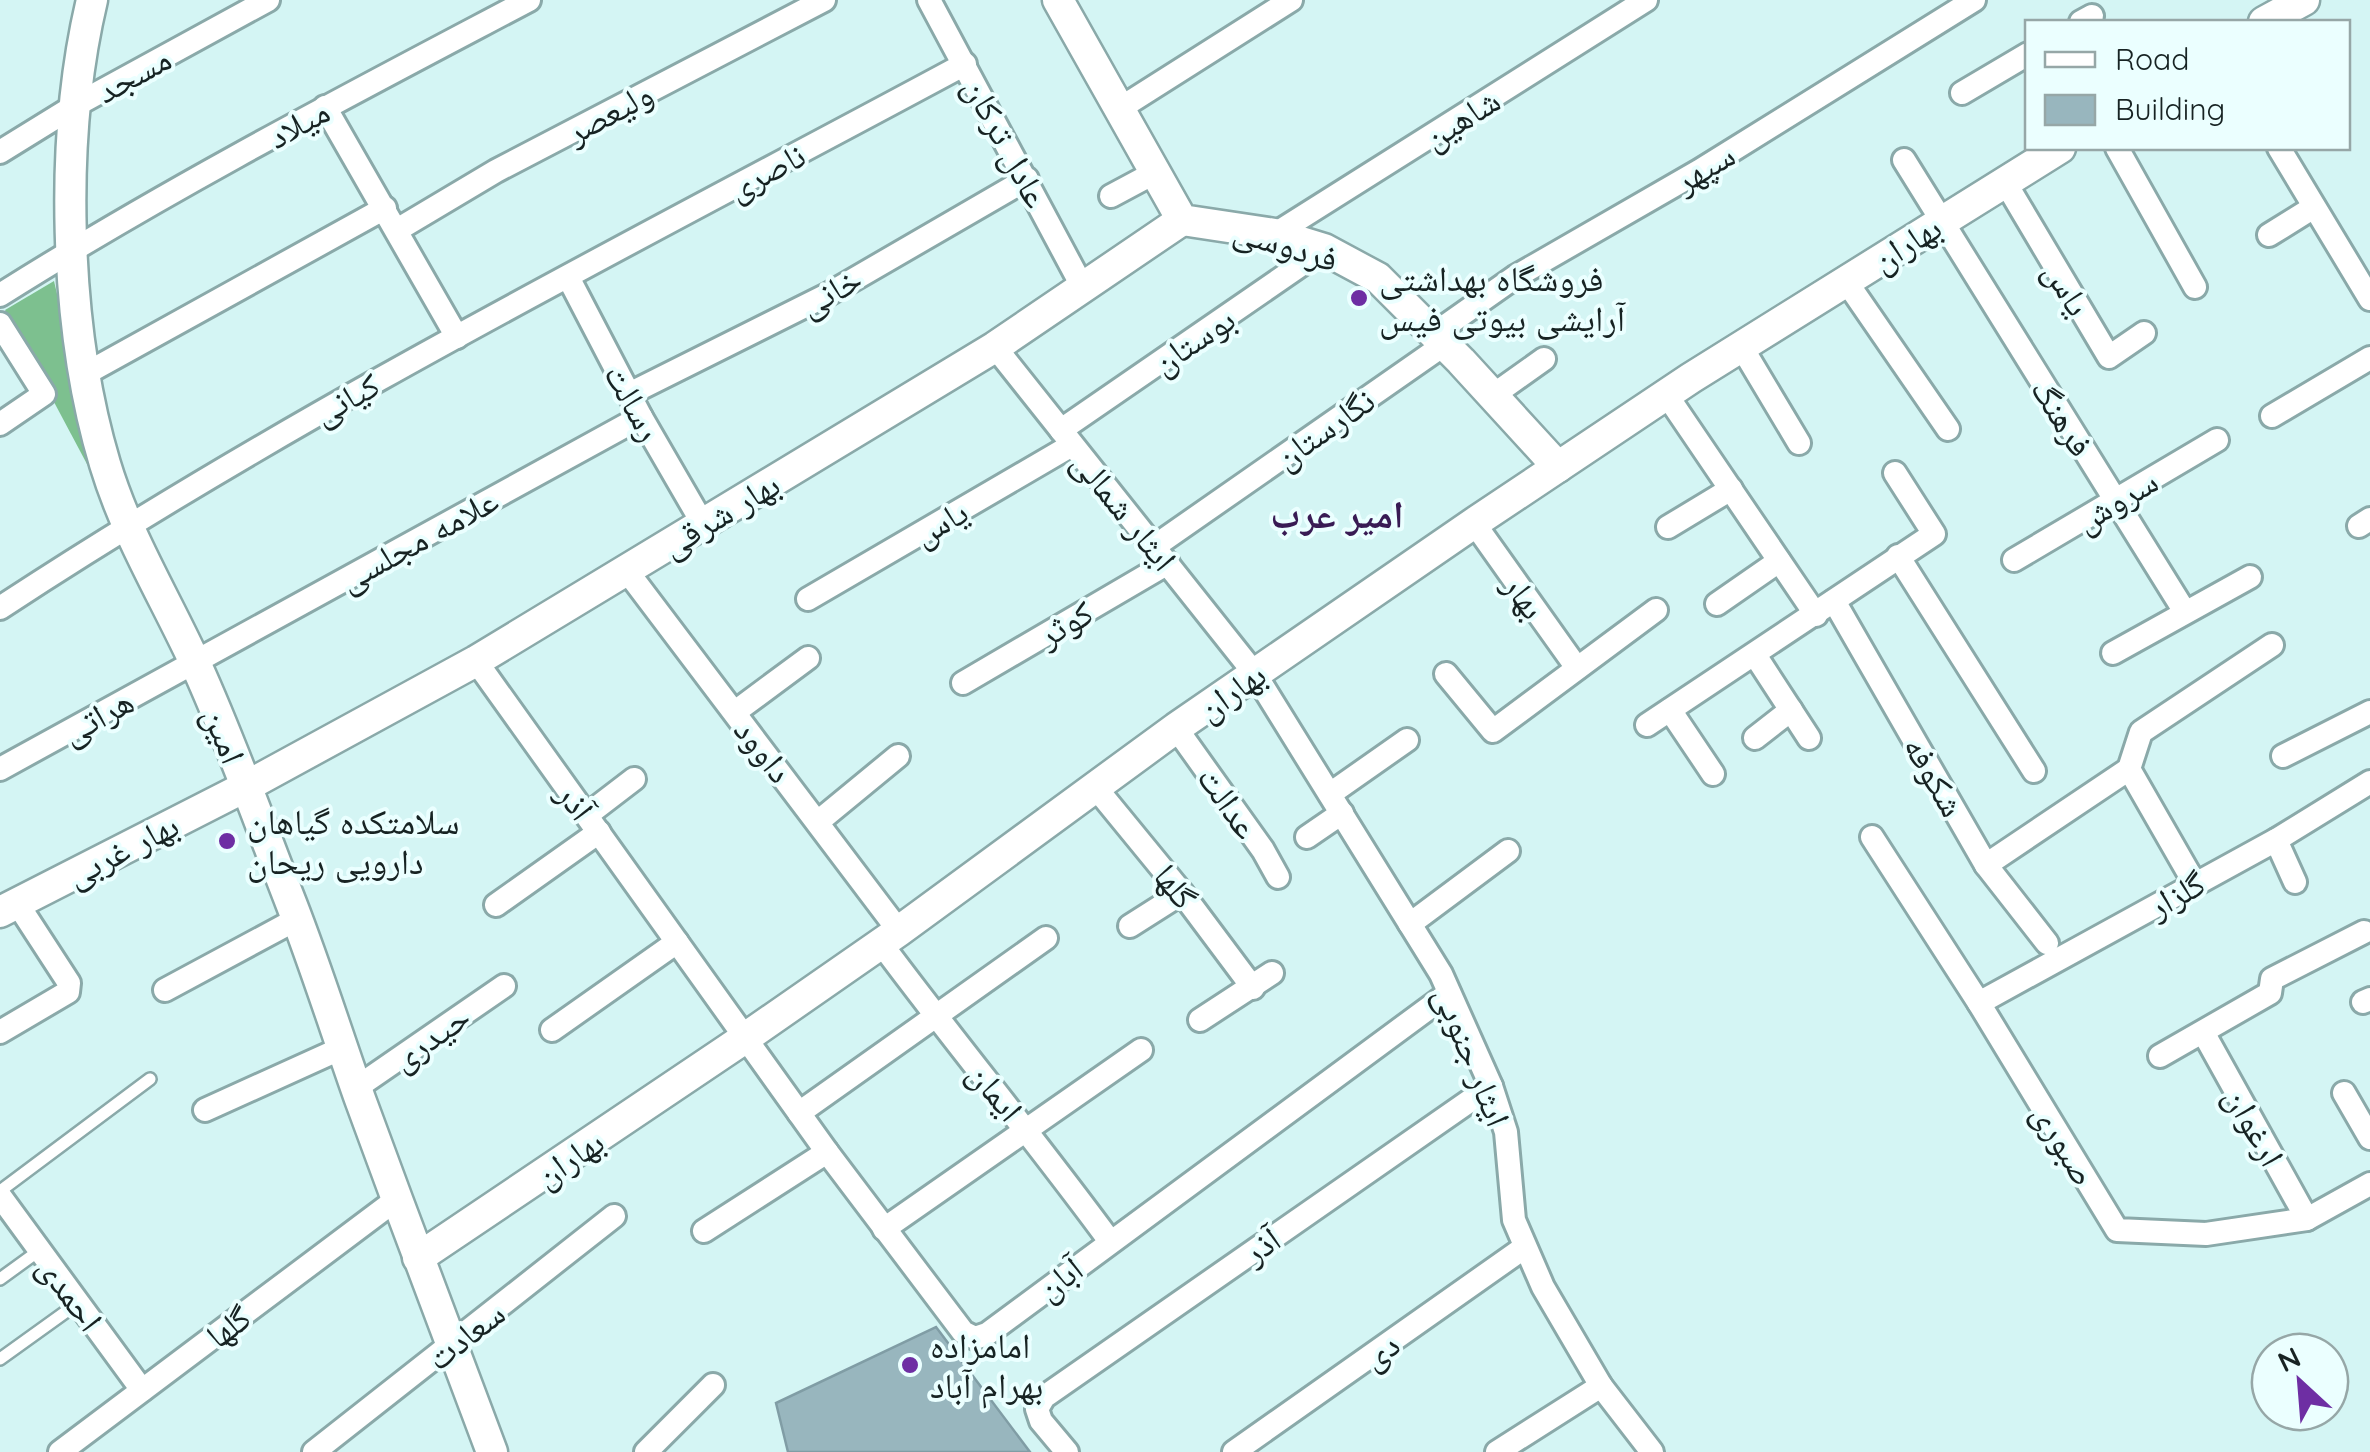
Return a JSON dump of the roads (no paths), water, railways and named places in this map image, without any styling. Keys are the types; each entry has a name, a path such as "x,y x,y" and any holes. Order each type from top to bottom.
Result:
{"street":[{"name":"امین","path":"92,0 80,50 70,251 85,374 102,452 126,525 194,662 297,919 492,1452"},
{"name":"مسجد","path":"0,152 76,105 268,0"},
{"name":"میلاد","path":"0,295 70,251 325,107 530,0"},
{"name":"ولیعصر","path":"398,230 496,171 824,0"},
{"name":"عادل ترکان","path":"929,0 1082,286"},
{"path":"1058,0 1182,220"},
{"path":"1119,109 1291,0"},
{"name":"شاهین","path":"1275,234 1646,0"},
{"name":"سپهر","path":"1439,339 1514,277 1699,171 1974,0"},
{"path":"2268,20 2301,1"},
{"path":"1962,93 2025,56"},
{"name":"ناصری","path":"568,277 965,64"},
{"path":"325,107 457,336"},
{"name":"بهاران","path":"418,1258 746,1038 1176,728 1474,523 1666,394 2057,150"},
{"path":"2119,150 2195,287"},
{"path":"2283,150 2370,300"},
{"name":"فرهنگ","path":"1904,160 2185,612"},
{"path":"1111,196 1154,173"},
{"name":"خانی","path":"629,394 827,294 1027,179"},
{"name":"یاس","path":"2005,182 2109,358 2144,334"},
{"path":"2269,235 2314,207"},
{"path":"85,374 385,208"},
{"name":"فردوسی","path":"1182,220 1275,234 1324,249 1378,278 1558,467"},
{"name":"بهار شرقی","path":"245,787 476,661 627,572 994,347 1182,220"},
{"name":"بوستان","path":"1067,438 1324,249"},
{"name":"کیانی","path":"0,608 126,525 568,277"},
{"name":"رسالت","path":"568,277 641,417 703,524"},
{"path":"1846,280 1948,429"},
{"path":"0,324 44,394 0,424"},
{"name":"نگارستان","path":"1161,554 1439,339"},
{"path":"1741,346 1799,443"},
{"name":"ایثار شمالی","path":"994,347 1254,674"},
{"path":"2272,416 2370,358"},
{"path":"1492,396 1544,359"},
{"name":"شکوفه","path":"1666,394 1779,561 1825,608 1986,864 2047,943"},
{"name":"علامه مجلسی","path":"194,662 641,417"},
{"name":"یاس","path":"808,599 1067,438"},
{"name":"سروش","path":"2014,560 2217,440"},
{"path":"1647,726 1934,534 1895,473"},
{"path":"1668,527 1730,489"},
{"name":"بهار","path":"1474,523 1576,668"},
{"name":"کوثر","path":"963,683 1161,554"},
{"path":"1898,556 2034,771"},
{"path":"1717,604 1779,561"},
{"name":"داوود","path":"627,572 819,821 890,936"},
{"path":"2113,652 2250,577"},
{"path":"1446,674 1493,732 1656,610"},
{"path":"1986,864 2129,769 2141,732 2272,646"},
{"path":"1755,655 1809,738"},
{"path":"735,712 808,658"},
{"name":"آذر","path":"476,661 746,1038"},
{"name":"هراتی","path":"0,769 194,662"},
{"name":"ایثار جنوبی","path":"1254,674 1449,992 1491,1086 1506,1132 1514,1220 1542,1287 1600,1386 1652,1452"},
{"path":"1670,710 1713,774"},
{"path":"1755,738 1790,710"},
{"path":"2283,756 2370,712"},
{"name":"عدالت","path":"1176,728 1278,877"},
{"path":"1307,837 1336,804 1407,740"},
{"path":"819,821 898,756"},
{"path":"2129,769 2195,884"},
{"path":"496,905 593,824 634,779"},
{"name":"گلزار","path":"1979,1003 2276,840 2370,782"},
{"name":"بهار غربی","path":"9,908 245,787"},
{"name":"گلها","path":"1096,788 1182,892 1253,988"},
{"name":"صبوری","path":"1872,837 2118,1230 2206,1234 2306,1219 2370,1184"},
{"path":"2276,840 2295,882"},
{"path":"1410,924 1508,851"},
{"path":"1130,926 1182,892"},
{"path":"0,1032 68,992 69,983 9,908"},
{"path":"166,990 297,919"},
{"path":"2160,1056 2270,993 2272,979 2364,932"},
{"name":"ایمان","path":"890,936 935,1016 1110,1240"},
{"path":"799,1113 1046,938"},
{"path":"552,1030 677,942"},
{"path":"1200,1020 1272,973"},
{"name":"حیدری","path":"356,1088 504,986"},
{"name":"آبان","path":"746,1038 884,1229 963,1332 975,1338 987,1334 1449,992"},
{"name":"ارغوان","path":"2202,1032 2306,1219"},
{"path":"205,1110 342,1048"},
{"path":"884,1229 1141,1050"},
{"name":"آذر","path":"1067,1452 1041,1421 1037,1409 1044,1397 1491,1086"},
{"path":"2344,1093 2370,1138"},
{"path":"704,1231 826,1152"},
{"name":"احمدی","path":"0,1193 142,1390"},
{"name":"گلها","path":"60,1452 397,1199"},
{"name":"سعادت","path":"314,1452 614,1216"},
{"name":"دی","path":"1234,1452 1526,1247"},
{"path":"646,1452 713,1386"},
{"path":"1498,1452 1600,1386"}],"lane":[{"path":"0,1193 150,1079"},
{"path":"0,1279 40,1250"},
{"path":"0,1359 78,1303"}],"place":[{"name":"فروشگاه بهداشتی آرایشی بیوتی فیس","path":"1359,298"},
{"name":"سلامتکده گیاهان دارویی ریحان","path":"227,841"},
{"name":"امامزاده بهرام آباد","path":"910,1365"}],"district":[{"name":"امیر عرب","path":"1337,514"}]}
